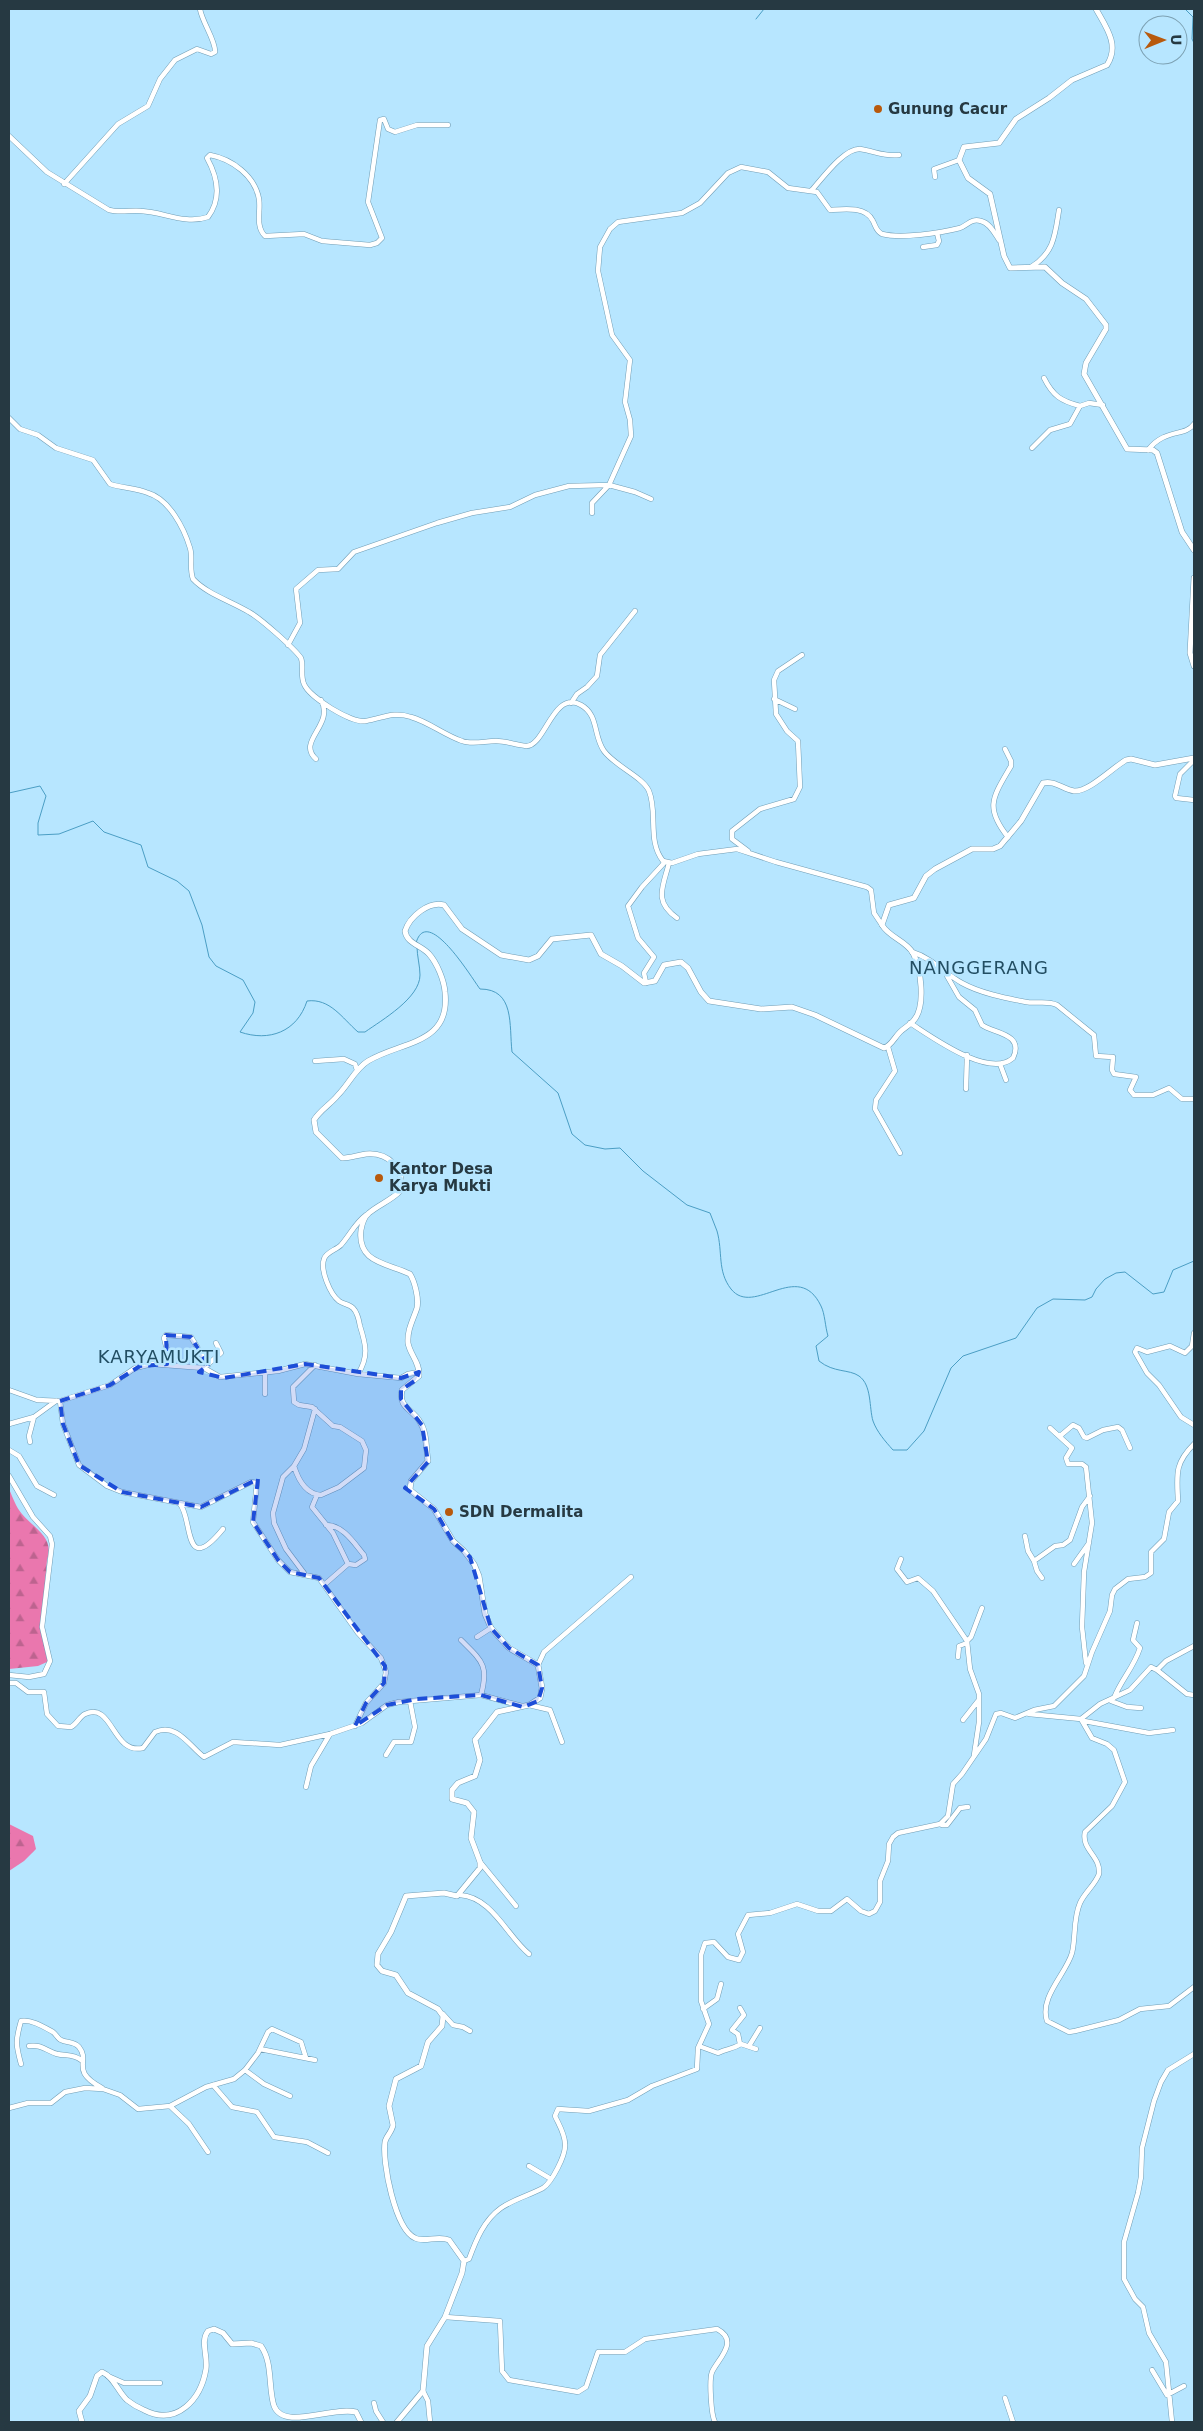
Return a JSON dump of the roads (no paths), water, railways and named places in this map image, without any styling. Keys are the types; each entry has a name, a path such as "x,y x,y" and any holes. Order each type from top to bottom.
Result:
{"street":[{"path":"64,184 122,120 148,106 160,80 175,60 197,49 211,54 215,52 215,47 202,22 200,9"},
{"path":"1096,9 1112,41 1113,50 1107,65 1072,80 1049,98 1016,119 999,143 964,147 959,160 968,178 990,194 1010,268 1042,266 1050,270 1062,283 1086,299 1105,323 1106,329 1086,363 1085,378 1127,449 1148,450 1157,454 1182,532 1194,550"},
{"path":"9,136 40,166 64,184 109,210 118,212 143,211 181,219 202,219 208,217 215,206 216,175 207,156 216,156 232,161 252,182 259,198 260,226 265,236 304,234 322,241 373,244 381,240 382,236 368,202 380,120 384,119 388,129 395,132 417,125 448,125"},
{"path":"811,190 848,151 861,150 890,156 899,155"},
{"path":"934,177 934,169 959,160"},
{"path":"592,512 592,503 609,485 631,436 630,420 624,402 630,360 612,335 598,271 600,247 610,228 618,222 689,210 700,203 728,173 741,167 768,172 788,188 811,190 819,193 829,209 856,210 868,214 877,232 882,234 937,233 962,227 973,220 979,220 988,225 1002,244"},
{"path":"1032,267 1043,259 1052,246 1059,210"},
{"path":"923,247 937,245 939,241 937,233"},
{"path":"1044,378 1054,395 1060,400 1080,406 1089,403 1102,405"},
{"path":"1032,448 1050,430 1070,424 1080,406"},
{"path":"9,418 20,429 38,435 56,448 93,460 110,484 152,494 160,499 173,513 185,536 191,552 193,578 228,602 254,615 288,645 301,658 302,678 306,689 355,721 368,721 390,714 403,715 420,720 462,741 502,741 526,746 535,742 557,711 571,703 576,694 587,687 596,676 600,655 635,611"},
{"path":"1148,450 1155,440 1162,436 1189,429 1194,424"},
{"path":"288,645 300,623 296,589 318,570 338,569 354,552 466,514 510,507 535,495 569,486 609,485 635,492 651,500"},
{"path":"1194,578 1190,653 1194,666"},
{"path":"753,854 732,839 732,831 760,808 794,799 800,787 798,741 781,724 776,714 774,699 775,674 802,655"},
{"path":"316,759 311,752 312,742 325,718 325,712 320,699"},
{"path":"774,699 795,709"},
{"path":"571,703 580,704 591,713 603,750 622,768 640,780 649,791 653,832 659,855 667,862"},
{"path":"1005,749 1011,761 1011,766 996,795 993,806 996,820 1008,837"},
{"path":"882,925 889,905 914,898 930,872 972,849 996,849 1008,837 1031,805 1043,783 1050,782 1071,790 1082,790 1126,760 1131,759 1155,765 1194,759"},
{"path":"1194,759 1180,774 1176,796 1176,798 1194,800"},
{"path":"646,983 644,974 654,957 638,938 628,906 642,887 667,862 698,854 737,849 870,888 874,912 882,925 889,934 905,944 912,952 919,967 919,1009 910,1023 888,1047"},
{"path":"667,862 661,896 668,910 677,918"},
{"path":"358,1374 365,1362 367,1352 359,1320 353,1308 338,1300 335,1296 327,1279 323,1262 326,1255 340,1247 354,1227 367,1214 396,1195 402,1185 400,1171 392,1162 375,1154 342,1158 316,1132 313,1123 316,1116 348,1085 357,1070 377,1056 423,1039 440,1024 445,1005 444,986 432,957 406,935 409,923 428,906 440,904 448,908 462,929 501,955 529,960 538,956 552,939 591,935 601,954 622,966 639,981 646,983 655,981 664,965 680,962 688,968 701,992 709,1001 760,1009 792,1007 814,1015 878,1046 888,1047"},
{"path":"912,952 931,960 945,973 964,985 1025,1002 1051,1002 1057,1005 1094,1035 1097,1057 1108,1055 1113,1057 1112,1070 1114,1074 1136,1077 1130,1090 1134,1095 1144,1097 1169,1088 1181,1098 1194,1100"},
{"path":"910,1023 981,1062 1000,1064 1013,1058 1013,1043 1005,1034 982,1025 975,1010 959,997 945,973"},
{"path":"888,1047 895,1071 876,1100 875,1109 900,1152"},
{"path":"966,1089 967,1055"},
{"path":"315,1061 344,1059 355,1064 357,1070"},
{"path":"1000,1064 1006,1080"},
{"path":"367,1214 361,1235 364,1252 387,1266 410,1274 413,1279 417,1308 410,1324 408,1342 410,1351 418,1361 419,1372 416,1380 404,1388 401,1393 403,1406 422,1425 428,1461 411,1481 410,1490 434,1509 453,1541 470,1557 479,1576 485,1614 491,1628 509,1648 538,1665"},
{"path":"1194,1334 1193,1344 1185,1353 1170,1346 1147,1352 1137,1348 1135,1352 1147,1373 1159,1385 1181,1417 1194,1425"},
{"path":"167,1364 168,1350 164,1338 166,1335 191,1337 206,1366 220,1377 278,1371 298,1365 315,1365 358,1374 401,1378 408,1374 419,1372"},
{"path":"9,1424 34,1417 58,1401 110,1386 140,1366 167,1364 206,1366 221,1353 216,1343"},
{"path":"294,1466 302,1483 312,1493 317,1494 328,1493 364,1470 366,1450 360,1439 340,1427 333,1426 310,1406 294,1403 292,1390 315,1365"},
{"path":"265,1372 265,1394"},
{"path":"9,1390 37,1400 58,1401"},
{"path":"58,1401 63,1424 82,1468 107,1486 122,1492 163,1498 180,1504 205,1506 251,1482 255,1482 257,1486 253,1522 282,1566 290,1572 319,1578 346,1618 381,1658 385,1666 384,1683 366,1703 355,1726"},
{"path":"306,1574 298,1568 286,1549 274,1523 272,1513 283,1477 294,1466 304,1449 315,1409"},
{"path":"30,1442 29,1436 34,1417"},
{"path":"1060,1436 1074,1425 1086,1438 1103,1430 1118,1427 1122,1430 1130,1448"},
{"path":"1050,1428 1072,1448 1066,1458 1068,1464 1082,1464 1086,1466 1092,1523 1084,1572 1082,1627 1086,1672"},
{"path":"940,1824 948,1816 953,1784 973,1759 989,1733 992,1721 997,1713 1012,1718 1054,1706 1086,1672 1089,1660 1110,1611 1115,1588 1128,1579 1145,1577 1151,1573 1151,1552 1164,1539 1170,1512 1178,1501 1176,1486 1178,1466 1194,1444"},
{"path":"9,1450 19,1456 37,1486 54,1495"},
{"path":"9,1476 33,1517 50,1536 52,1544 42,1627 50,1661 44,1674 29,1677 9,1675"},
{"path":"317,1494 312,1507 332,1533 348,1564"},
{"path":"1034,1561 1051,1549 1070,1540 1082,1508 1090,1496"},
{"path":"180,1504 186,1516 189,1538 193,1545 199,1547 211,1544 223,1529"},
{"path":"324,1585 348,1564 358,1564 365,1559 364,1554 344,1533 332,1525 326,1525"},
{"path":"1025,1536 1028,1551 1042,1578"},
{"path":"1074,1564 1090,1542"},
{"path":"901,1559 898,1569 907,1582 918,1578 933,1591 967,1642 970,1669 979,1699 979,1722 973,1759"},
{"path":"516,1906 480,1862 471,1838 474,1812 467,1803 452,1799 452,1790 458,1783 475,1776 480,1760 475,1740 494,1714 538,1701 541,1694 538,1665 544,1652 631,1577"},
{"path":"958,1657 959,1646 967,1642 971,1637 982,1608"},
{"path":"1113,1700 1120,1683 1136,1662 1140,1648 1133,1640 1137,1623"},
{"path":"477,1637 491,1628"},
{"path":"462,1640 482,1660 485,1679 481,1695"},
{"path":"1157,1670 1166,1661 1194,1646"},
{"path":"1083,1720 1092,1709 1134,1688 1151,1667 1187,1694 1194,1695"},
{"path":"9,1683 16,1684 28,1692 44,1692 48,1714 58,1726 70,1727 84,1714 101,1714 120,1740 135,1750 143,1748 155,1732 162,1729 186,1739 204,1757 227,1744 240,1741 280,1745 330,1734 355,1726 387,1705 410,1700 481,1695 550,1710 562,1742"},
{"path":"963,1720 979,1699"},
{"path":"386,1755 394,1742 411,1742 415,1727 410,1700"},
{"path":"1107,1701 1127,1707 1141,1708"},
{"path":"1025,1714 1083,1720 1149,1733 1173,1730"},
{"path":"1083,1720 1092,1738 1107,1744 1116,1754 1125,1782 1112,1806 1085,1832 1084,1843 1097,1860 1099,1874 1080,1902 1075,1918 1072,1954 1049,2001 1045,2013 1046,2021 1072,2032 1119,2020 1140,2009 1169,2006 1194,1988"},
{"path":"306,1786 311,1766 330,1734"},
{"path":"464,2260 469,2259 473,2246 491,2217 502,2207 544,2187 551,2179 566,2146 563,2132 556,2116 558,2109 594,2110 638,2096 652,2086 697,2069 699,2046 709,2024 701,1996 701,1955 705,1942 714,1942 728,1957 739,1960 743,1952 738,1934 748,1915 770,1913 797,1904 828,1912 847,1899 861,1911 872,1914 880,1902 880,1880 888,1861 890,1844 893,1837 898,1833 940,1824 946,1825 959,1809 964,1806 968,1807"},
{"path":"460,1895 479,1870 480,1862"},
{"path":"470,2031 464,2027 453,2025 438,2009 408,1993 396,1975 384,1972 378,1968 377,1958 391,1932 406,1896 436,1893 470,1896 502,1922 529,1954"},
{"path":"704,2009 717,1999 721,1984"},
{"path":"740,2008 744,2015 732,2030 738,2034 740,2044"},
{"path":"430,2422 428,2401 424,2392 426,2352 445,2317 462,2273 464,2260 449,2240 439,2237 419,2240 411,2235 395,2206 387,2173 385,2142 393,2127 389,2106 396,2080 421,2066 428,2042 442,2026 443,2014"},
{"path":"21,2064 15,2047 22,2021 31,2020 53,2032 60,2040 76,2044 81,2051 83,2073 87,2078 103,2089 120,2095 138,2109 170,2106 213,2085 234,2079 245,2070 260,2049 268,2032 275,2030 301,2042 306,2058"},
{"path":"749,2046 760,2028"},
{"path":"699,2046 718,2053 735,2049 740,2044"},
{"path":"740,2044 756,2049"},
{"path":"29,2046 39,2045 54,2053 72,2055 81,2060"},
{"path":"260,2049 314,2060"},
{"path":"1172,2422 1166,2362 1149,2333 1143,2307 1135,2299 1124,2279 1124,2242 1142,2177 1142,2148 1161,2082 1172,2067 1194,2054"},
{"path":"245,2070 264,2084 290,2096"},
{"path":"213,2085 232,2107 257,2112 274,2137 307,2142 328,2153"},
{"path":"9,2108 28,2103 51,2103 62,2093 85,2088 103,2089"},
{"path":"170,2106 189,2124 208,2152"},
{"path":"529,2166 551,2179"},
{"path":"445,2317 500,2321 502,2371 509,2380 578,2392 586,2387 598,2352 625,2352 645,2339 717,2329 722,2333 727,2346 725,2354 712,2374 712,2415 715,2422"},
{"path":"107,2375 126,2400 146,2411 158,2414 178,2414 194,2399 202,2381 207,2360 204,2338 208,2331 215,2329 232,2344 251,2343 261,2346 268,2358 271,2396 276,2410 284,2418 289,2421 305,2422 332,2412 354,2411 361,2422"},
{"path":"1152,2370 1168,2395"},
{"path":"82,2422 79,2411 92,2394 96,2376 102,2372 124,2383 160,2383"},
{"path":"1168,2395 1184,2386"},
{"path":"397,2422 424,2392"},
{"path":"1005,2398 1013,2422"},
{"path":"374,2403 376,2411 383,2422"}],"waterway":[{"path":"756,19 764,9"},
{"path":"1185,9 1193,17 1192,39 1194,43"},
{"path":"9,793 40,786 46,796 38,823 38,835 59,834 93,821 104,832 141,845 148,867 177,881 189,891 202,925 209,957 216,966 243,980 255,1002 253,1013 240,1032 261,1036 281,1032 296,1020 307,1001 315,1001 329,1006 358,1032 365,1032 399,1008 414,992 420,975 417,947"},
{"path":"416,943 422,933 430,932 450,948 480,989 499,995 505,1002 510,1020 512,1052 558,1093 572,1134 585,1145 605,1149 620,1148 643,1171 687,1205 710,1213 719,1239 722,1268 731,1289 741,1296 752,1297 788,1287 800,1287 811,1293 821,1306 828,1336 816,1346 819,1361 830,1367 855,1374 863,1380 868,1391 873,1421 893,1450 907,1450 924,1431 951,1368 963,1356 1016,1338 1037,1308 1053,1299 1085,1300 1092,1297 1105,1279 1116,1273 1125,1272 1153,1294 1164,1292 1173,1270 1194,1261"}],"place":[{"name":"Gunung Cacur","path":"878,109"},
{"name":"Kantor Desa Karya Mukti","path":"379,1178"},
{"name":"SDN Dermalita","path":"449,1512"}],"district":[{"name":"NANGGERANG","path":"979,968"},
{"name":"KARYAMUKTI","path":"159,1357"}]}
